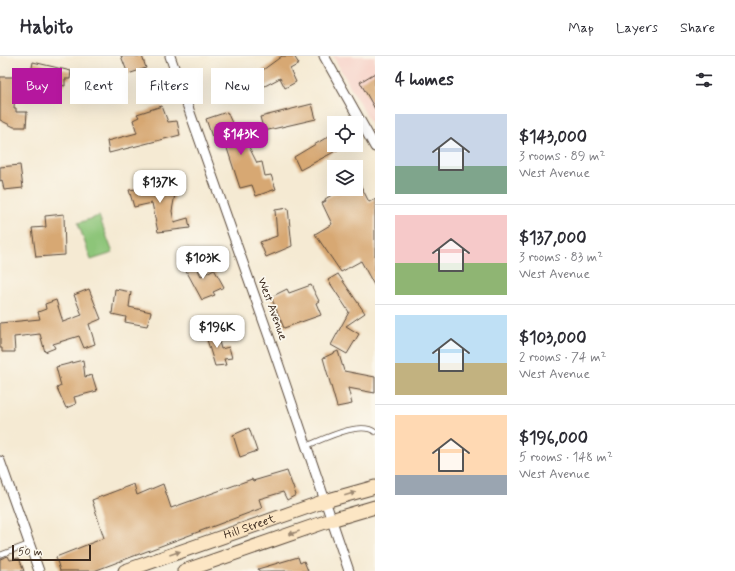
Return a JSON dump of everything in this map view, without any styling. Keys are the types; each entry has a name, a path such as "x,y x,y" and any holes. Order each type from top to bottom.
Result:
{"main road":[{"name":"Hill Street","path":"124,571 325,501 374,486"},
{"name":"Hill Street","path":"184,571 331,520 375,507"}],"street":[{"name":"West Avenue","path":"170,56 349,571"},
{"path":"324,56 375,147"},
{"path":"0,461 39,571"}],"lane":[{"path":"306,446 336,434 360,428 370,428 375,432"},
{"path":"0,555 29,544"}],"shaded area":[{"path":"333,56 375,56 375,131"}],"green space":[{"path":"99,216 113,253 91,260 78,223"}],"building":[{"path":"121,56 142,56 146,68 136,68 136,71 128,74 128,68 126,68"},
{"path":"282,56 294,56 299,64 290,69 296,82 285,88 280,78 264,86 264,69"},
{"path":"33,62 58,68 32,68"},
{"path":"62,69 70,71 70,79 65,79 65,86 62,85"},
{"path":"375,73 375,109 360,82"},
{"path":"0,77 12,77 12,104 14,104 16,112 27,112 26,127 14,127 0,120"},
{"path":"312,104 316,119 264,131 260,117"},
{"path":"162,106 168,122 177,121 180,135 109,153 107,141 137,133 133,120 139,117 137,114"},
{"path":"227,112 238,136 243,135 257,163 262,162 265,176 271,175 276,189 256,196 252,185 240,188 222,133 212,137 206,119"},
{"path":"327,137 327,152 334,152 300,170 294,157"},
{"path":"20,165 23,188 4,190 2,180 0,181 0,167"},
{"path":"153,177 177,183 172,211 174,222 188,218 190,228 158,232 152,203 134,207 129,190 152,187"},
{"path":"363,190 369,202 375,199 375,287 361,261 341,272 315,234 332,224 322,203 326,201 325,199 330,196 363,196"},
{"path":"288,208 292,246 266,257 260,242 277,236 275,210"},
{"path":"64,214 65,255 36,257 32,228 46,227 45,216"},
{"path":"193,259 201,276 214,269 224,287 213,292 215,295 202,300 182,263"},
{"path":"338,274 365,313 346,326 359,334 347,354 331,345 349,312 328,280"},
{"path":"311,285 319,301 316,303 321,315 284,328 271,297 287,289 289,293"},
{"path":"89,289 101,319 89,324 95,344 84,348 79,336 53,344 55,348 45,352 40,334 14,337 15,352 2,352 2,348 0,348 0,323 40,319 38,312 46,309 45,304 56,300 63,322 82,315 74,295"},
{"path":"115,289 131,292 129,307 151,312 147,326 125,322 126,317 112,314"},
{"path":"216,330 221,349 229,347 232,358 224,359 226,365 215,366 205,333"},
{"path":"338,351 344,371 375,377 375,393 348,388 352,404 337,407 323,358"},
{"path":"83,360 85,377 92,375 97,391 74,397 76,404 66,408 57,388 61,386 56,367"},
{"path":"249,428 257,451 240,457 233,435"},
{"path":"287,471 296,495 287,500 283,492 259,499 262,508 94,571 60,571 56,557 104,538 92,500 134,484 137,495 163,484 171,508 252,479 253,481"},
{"path":"8,556 10,560 19,558 24,571 0,571 0,559"},
{"path":"298,557 300,563 304,561 308,571 259,571 258,569"}]}
